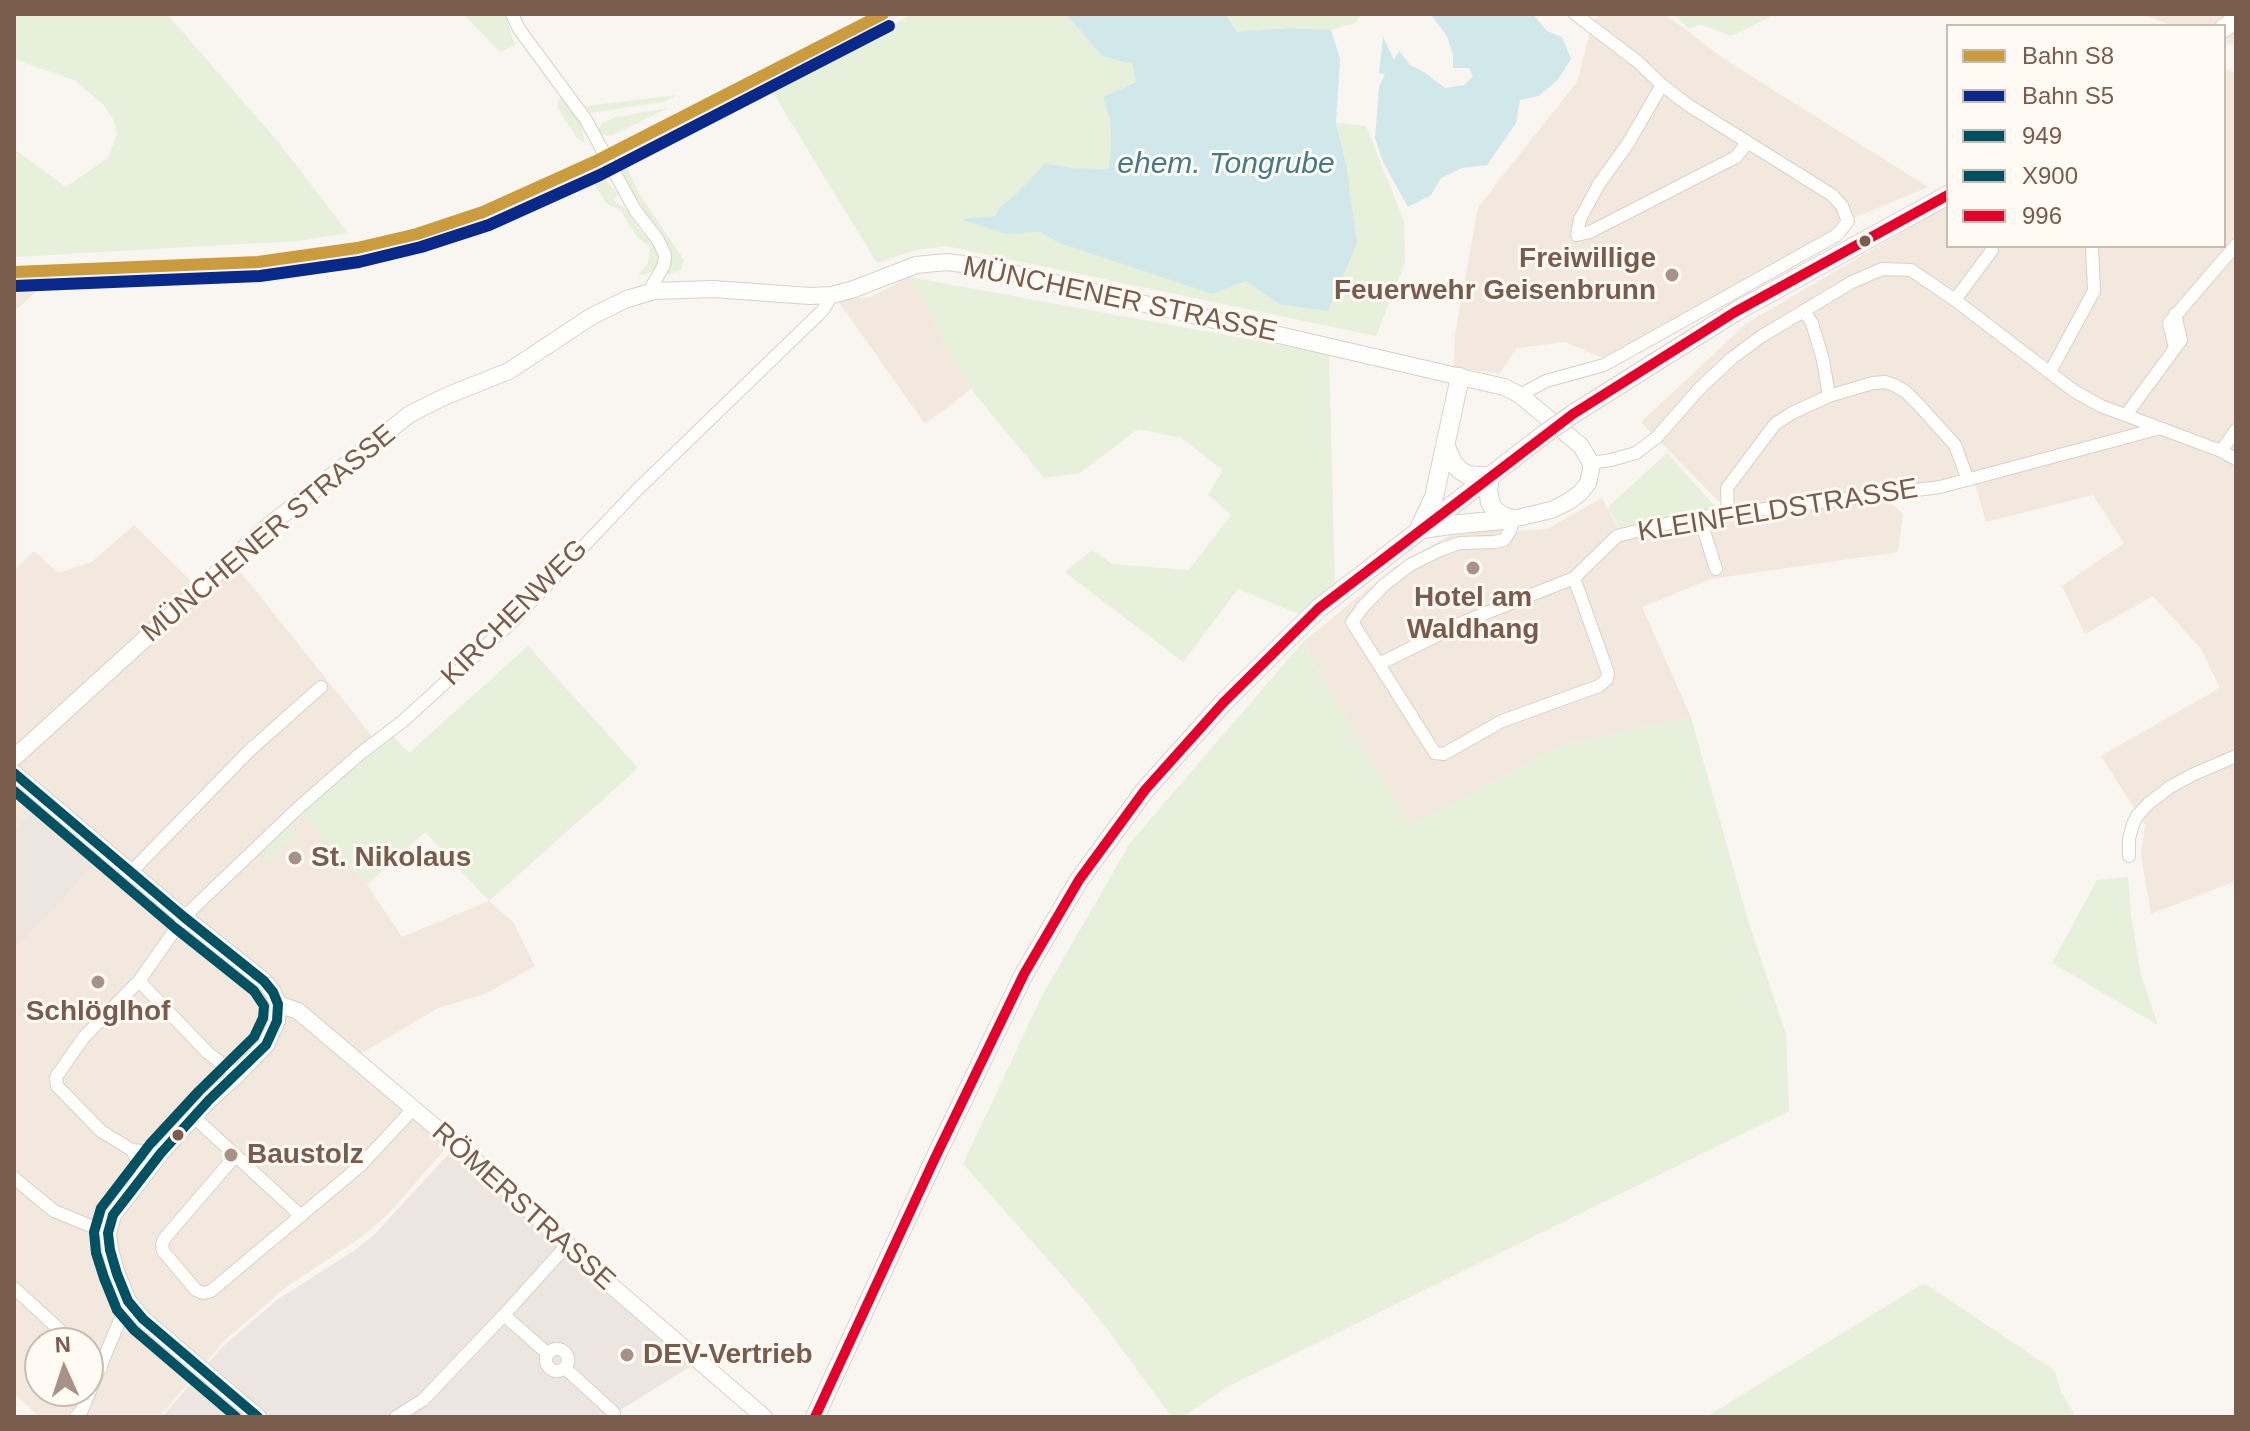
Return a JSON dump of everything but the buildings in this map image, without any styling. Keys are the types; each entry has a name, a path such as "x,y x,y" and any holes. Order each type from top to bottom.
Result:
{"main road":[{"path":"816,1416 1024,974 1079,880 1145,790 1223,703 1319,608 1573,414 1735,312 1946,196"},
{"path":"1419,530 1434,497 1460,377"},
{"path":"1446,447 1453,463 1461,471 1468,475 1490,477"},
{"path":"1490,477 1490,502 1495,511 1513,519"},
{"path":"1419,530 1513,519"}],"street":[{"path":"512,14 519,29 594,133 617,181 658,240 665,255 664,265 652,286 654,291"},
{"path":"1574,578 1608,673 1607,679 1599,686 1502,721 1444,754 1435,753 1352,622 1384,585 1410,565 1460,543 1504,540 1513,519 1551,510 1568,502 1588,483 1591,463 1581,446 1520,395 1546,381 1604,365 1837,235 1845,227 1847,216 1832,195 1688,105 1575,14"},
{"path":"1662,85 1627,145 1599,184 1580,219 1577,235 1590,232 1736,157 1747,143"},
{"path":"2126,415 2181,340 2175,314 2236,245"},
{"path":"2050,372 2094,291 2092,248"},
{"path":"1955,300 1992,250"},
{"name":"MÜNCHENER STRASSE","path":"14,758 271,524 410,414 509,371 592,316 627,299 654,291 713,289 832,295 916,265 947,262 985,267 1504,387 1520,395"},
{"path":"1591,463 1636,453 1657,437 1700,388 1732,358 1762,336 1852,282 1882,269 1911,270 2074,391 2101,406 2236,459"},
{"name":"KIRCHENWEG","path":"132,1150 101,1131 57,1086 56,1077 84,1037 139,981 184,917 297,809 403,721 513,621 636,491 823,310 832,295"},
{"path":"1804,311 1812,323 1823,360 1829,396"},
{"path":"1728,514 1727,488 1775,424 1829,396 1873,383 1894,385 1918,404 1955,445 1968,480"},
{"name":"KLEINFELDSTRASSE","path":"1379,664 1466,621 1574,578 1617,536 1686,519 1940,487 2157,429"},
{"path":"2221,451 2236,430"},
{"path":"1700,518 1716,569"},
{"path":"131,872 250,750 321,687"},
{"path":"2129,856 2133,824 2149,803 2192,775 2236,756"},
{"path":"14,773 264,981 278,1004 277,1021 266,1045 209,1100 161,1153 113,1215 108,1233 117,1274 128,1301 143,1319 258,1417"},
{"path":"139,981 208,1053 237,1075"},
{"name":"RÖMERSTRASSE","path":"278,1004 298,1011 485,1169 613,1287 764,1417"},
{"path":"236,1155 162,1245 163,1251 196,1290 203,1293 211,1291 360,1166 413,1109"},
{"path":"194,1117 301,1216"},
{"path":"132,1150 161,1153"},
{"path":"132,1150 144,1174"},
{"path":"14,1178 54,1211 108,1233"},
{"path":"396,1417 423,1400 567,1245"},
{"path":"14,1288 57,1327"},
{"path":"104,1361 128,1301"},
{"path":"504,1315 548,1354 546,1360 549,1367 558,1371 565,1368 614,1413"}],"shaded area":[{"path":"1600,14 1665,14 1727,61 1928,187 1851,219 1608,360 1565,342 1517,348 1499,374 1454,367 1455,335 1478,207 1577,82 1593,22"},
{"path":"2142,14 2236,14 2236,46 2226,44 2226,24 2168,24"},
{"path":"2226,70 2236,72 2236,881 2151,914 2141,854 2145,825 2101,756 2220,688 2201,649 2153,596 2085,634 2062,586 2124,543 2093,495 1986,522 1973,476 1880,493 1746,504 1718,501 1641,422 1747,323 1946,206 1946,248 2226,248"},
{"path":"54,275 14,312 14,277"},
{"path":"909,277 971,389 925,424 838,301 871,297"},
{"path":"1602,498 1621,533 1761,514 1890,502 1903,514 1898,552 1711,579 1642,607 1691,717 1560,746 1409,826 1303,642 1396,566 1466,526 1522,531 1547,529"},
{"path":"134,525 203,593 235,565 380,746 302,814 367,885 402,937 489,901 513,922 535,966 485,994 438,1008 350,1060 449,1145 388,1214 363,1236 285,1288 226,1339 159,1417 40,1417 29,1407 104,1407 104,1327 24,1327 24,1402 14,1393 14,943 17,945 42,801 14,830 14,570 34,551 58,573 92,562"},
{"path":"42,801 105,852 18,946 14,943 14,830"},
{"path":"454,1148 693,1365 609,1417 162,1417 221,1348 277,1300 375,1234"}],"green space":[{"path":"14,14 167,14 280,144 348,233 297,241 14,257 14,149 66,187 108,158 117,134 114,121 103,104 74,80 14,59"},
{"path":"463,14 505,14 515,45 500,52"},
{"path":"913,14 1066,14 1102,56 1132,64 1136,82 1103,97 1110,121 1108,169 1071,168 1045,163 999,208 995,216 964,219 1005,234 1039,232 1059,243 1212,294 1246,281 1279,304 1346,164 1336,123 1366,126 1404,221 1405,263 1376,336 946,246 912,251 877,263 770,88"},
{"path":"1225,14 1362,14 1355,23 1331,30 1288,28 1237,32"},
{"path":"1673,14 1776,14 1731,36 1700,24 1689,29"},
{"path":"561,93 581,124 585,143 576,137 557,107"},
{"path":"677,95 663,102 590,113 586,106"},
{"path":"668,108 610,136 596,133 602,123 616,117"},
{"path":"623,158 638,192 684,260 681,270 661,277 669,258 665,240 619,180 612,163"},
{"path":"600,167 607,182 618,194 614,201 626,209 641,231 659,247 660,262 655,271 638,276 648,263 650,247 637,237 621,211 606,203 588,174"},
{"path":"909,277 1329,354 1335,585 1299,614 1238,589 1183,662 1065,572 1092,550 1112,564 1189,570 1231,515 1208,495 1223,470 1181,438 1138,429 1080,473 1044,478 971,389"},
{"path":"1667,453 1720,512 1652,519 1620,529 1608,507"},
{"path":"1303,642 1409,825 1560,746 1691,717 1747,917 1786,1034 1789,1111 1227,1387 1183,1417 1172,1417 1092,1309 963,1164 1042,996 1130,843"},
{"path":"528,646 638,768 489,901 425,832 367,885 301,814 393,736 409,753"},
{"path":"291,824 299,833 269,863 259,852"},
{"path":"2128,877 2141,975 2158,1025 2052,963 2097,880"},
{"path":"1924,1283 2055,1371 2061,1392 2076,1417 1706,1417"}],"water":[{"name":"ehem. Tongrube","path":"1066,14 1225,14 1237,32 1288,28 1331,30 1340,59 1336,123 1346,164 1357,243 1328,311 1279,304 1246,281 1212,294 1059,243 1039,232 1005,234 961,219 995,216 999,208 1045,163 1071,168 1108,169 1110,121 1103,97 1136,82 1132,64 1102,56"},
{"path":"1430,14 1533,14 1547,31 1562,37 1571,59 1557,81 1538,96 1520,100 1516,123 1487,165 1462,168 1441,178 1431,195 1408,207 1383,162 1375,138 1379,87 1385,74 1379,73 1383,37 1394,60 1399,51 1410,65 1445,88 1464,85 1473,77 1469,68 1453,68 1447,36"}],"rail line":[{"name":"S8","path":"14,272 258,262 357,248 417,234 483,212 594,162 883,14"},
{"name":"S5","path":"15,286 260,276 359,262 421,247 489,225 600,175 889,26"}],"transit line":[{"name":"996","path":"815,1417 1024,974 1079,880 1145,790 1223,703 1319,608 1573,414 1735,312 1946,196"},
{"name":"949","path":"14,773 264,981 278,1004 277,1021 266,1045 209,1100 161,1153 113,1215 108,1233 117,1274 128,1301 143,1319 258,1417"},
{"name":"X900","path":"14,791 254,991 264,1006 263,1018 254,1037 150,1144 101,1208 94,1232 96,1253 117,1310 134,1330 236,1417"}],"place":[{"name":"Freiwillige Feuerwehr Geisenbrunn","path":"1672,275"},
{"name":"Hotel am Waldhang","path":"1473,568"},
{"name":"St. Nikolaus","path":"295,858"},
{"name":"Schlöglhof","path":"98,982"},
{"name":"Baustolz","path":"231,1155"},
{"name":"DEV-Vertrieb","path":"627,1355"}]}
